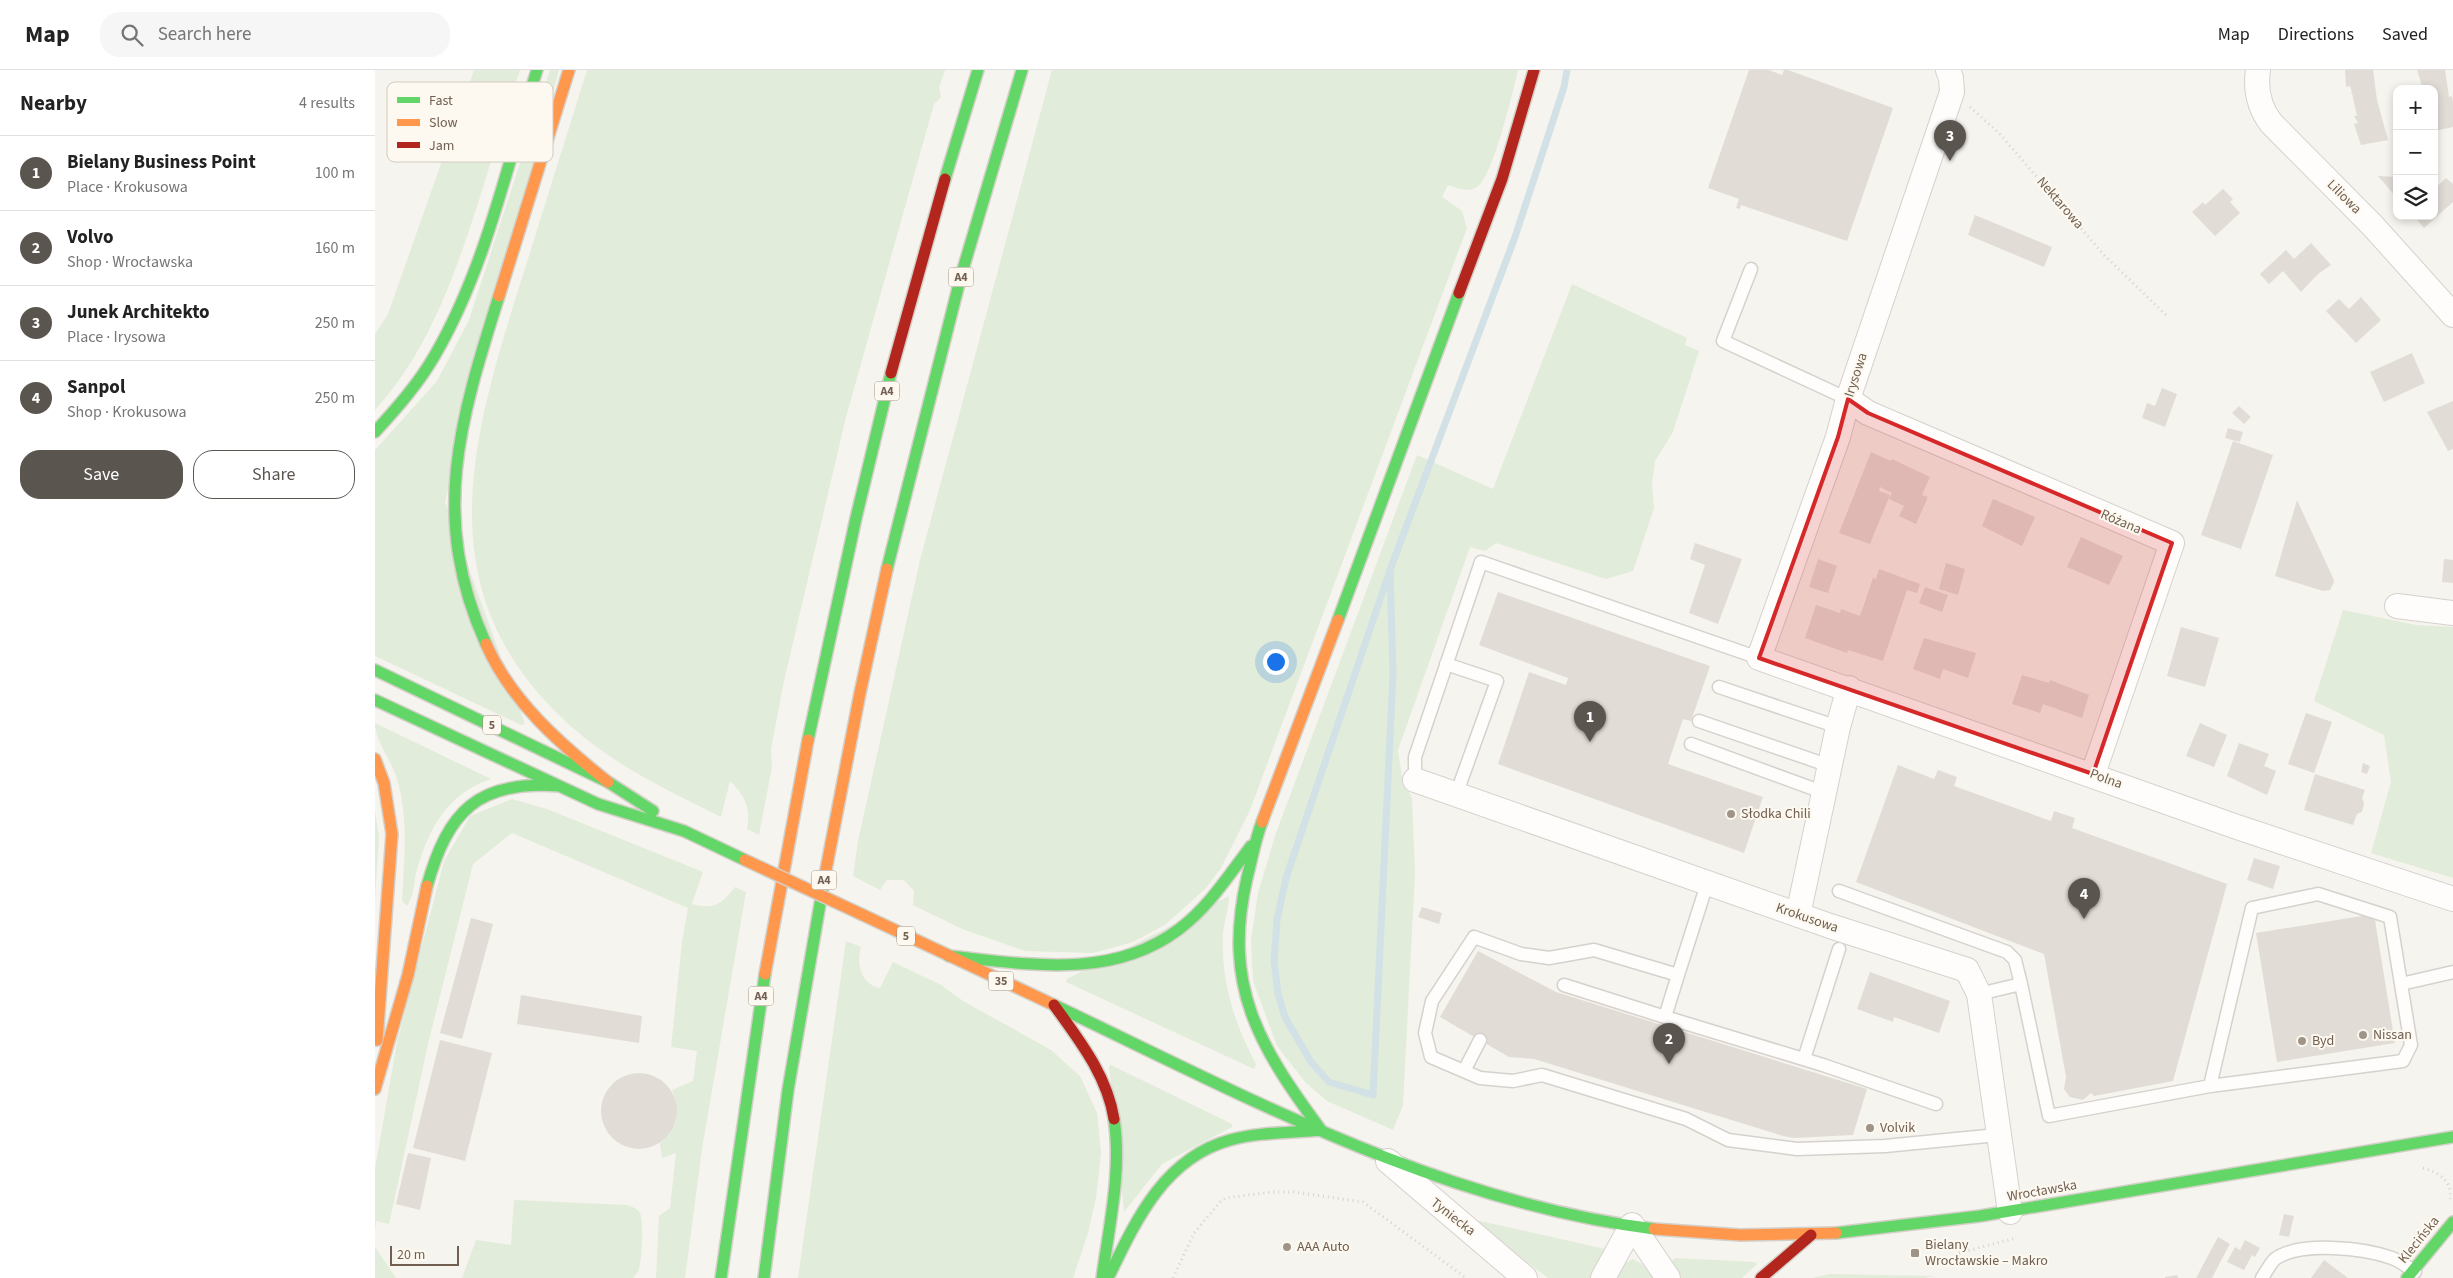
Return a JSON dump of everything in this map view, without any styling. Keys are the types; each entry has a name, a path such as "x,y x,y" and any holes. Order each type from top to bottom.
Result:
{"main road":[{"path":"533,82 537,70"},
{"path":"553,121 569,70"},
{"name":"А4","path":"721,1278 762,987 805,746 868,467 907,316 978,70"},
{"name":"A4","path":"764,1278 789,1087 804,991 833,824 865,669 934,375 979,210 1021,70"},
{"path":"1321,1130 1294,1094 1254,1024 1240,980 1237,956 1240,912 1256,839 1495,197 1521,119 1534,70"},
{"path":"375,432 404,402 437,352 465,294 507,162"},
{"path":"540,162 476,368 462,430 455,478 454,526 464,591 475,624 488,652 521,700 557,741 609,782"},
{"name":"5","path":"375,670 609,782 684,831 949,956"},
{"name":"5","path":"375,700 598,804 684,831"},
{"path":"375,760 384,783 391,834 375,1068"},
{"path":"375,1089 407,976 434,860 450,825 459,814 476,801 499,790 520,784 559,786"},
{"path":"949,956 1066,966 1103,964 1124,958 1160,943 1184,925 1217,891 1256,839"},
{"name":"35","path":"949,956 1321,1130 1381,1155 1482,1192 1525,1204 1632,1225"},
{"path":"1054,1005 1082,1046 1105,1086 1115,1117 1116,1159 1102,1278"},
{"path":"1108,1278 1135,1220 1147,1200 1159,1185 1183,1163 1213,1146 1232,1140 1321,1130"},
{"name":"Wrocławska","path":"1632,1225 1717,1234 1811,1235 1906,1226 2010,1212 2453,1137"},
{"name":"Klecińska","path":"2414,1276 2453,1222"},
{"path":"1761,1278 1811,1235"}],"street":[{"name":"Liliowa","path":"2258,70 2257,95 2263,112 2271,123 2373,226 2453,315"},
{"name":"Irysowa","path":"1759,658 1838,437 1848,399 1950,81"},
{"name":"Różana","path":"1848,399 1877,417 2172,543 2093,774"},
{"path":"2397,606 2453,613"},
{"name":"Polna","path":"1759,658 2093,774 2237,827 2453,899"},
{"path":"1799,915 1838,727 1849,688"},
{"name":"Krokusowa","path":"1415,780 1707,884 1967,970 1979,994 1997,1135 2010,1212"},
{"name":"Tyniecka","path":"1381,1155 1525,1278"},
{"path":"1603,1278 1618,1247 1632,1225 1668,1278"}],"lane":[{"path":"1751,269 1723,341 1848,399"},
{"path":"1415,780 1415,756 1481,562 1759,658"},
{"path":"1446,664 1497,681 1456,795"},
{"path":"1719,687 1838,727"},
{"path":"1699,721 1830,766"},
{"path":"1691,744 1825,793"},
{"path":"1665,1017 1707,884"},
{"path":"1839,891 2007,952 2015,960 2049,1116 2210,1086 2403,1061 2411,1045 2390,916 2318,894 2252,908 2210,1086"},
{"path":"1678,974 1594,950 1549,958 1521,954 1474,936 1432,1001 1425,1033 1431,1057 1480,1078 1513,1081 1542,1075 1686,1119 1727,1140 1797,1150 1885,1146 1997,1135"},
{"path":"1804,1059 1839,949"},
{"path":"2401,984 2453,972"},
{"path":"1979,994 2021,984"},
{"path":"1564,985 1804,1059 1936,1104"},
{"path":"1464,1071 1480,1040"},
{"path":"2262,1278 2274,1260 2291,1251 2312,1248 2341,1248 2392,1258 2414,1276"}],"path":[{"name":"Nektarowa","path":"1950,81 1999,133 2104,254 2166,316"},
{"path":"2417,1169 2437,1172 2445,1178 2451,1197 2447,1203"},
{"path":"1173,1278 1194,1232 1221,1201 1226,1198 1271,1192 1316,1194 1363,1202 1466,1278"},
{"path":"1959,1253 2021,1237"}],"highlighted area":[{"path":"1848,399 1868,413 2172,543 2093,774 1759,658 1838,437"}],"green space":[{"path":"474,70 520,70 516,82 470,82"},
{"path":"550,70 559,70 553,93 553,82 546,82"},
{"path":"587,70 945,70 939,88 941,97 934,104 846,417 784,681 771,749 772,767 759,835 747,829 748,815 746,803 740,792 730,781 721,817 658,785 617,761 598,748 561,717 519,667 491,616 476,563 472,509 477,454 488,397 503,339"},
{"path":"1052,70 1518,70 1502,133 1483,180 1477,187 1470,190 1448,185 1442,197 1462,211 1467,228 1250,810 1221,868 1206,888 1165,925 1133,942 1093,953 1025,951 962,929 913,905 914,891 904,880 887,880 880,890 853,876 858,841 920,560"},
{"path":"442,162 491,162 471,226 439,309 411,362 375,410 375,334 388,314"},
{"path":"520,162 535,162 445,502 525,724 521,725 375,656 375,450 437,381 469,320"},
{"path":"1572,284 1687,338 1685,345 1699,351 1673,432 1655,461 1652,484 1654,508 1633,571 1606,579 1496,543 1485,551 1470,547 1398,750 1402,777 1412,798 1415,873 1403,1105 1393,1130 1327,1101 1306,1083 1277,1046 1253,981 1251,940 1258,893 1276,833 1417,455 1493,489"},
{"path":"2343,610 2416,625 2453,627 2453,878 2371,853 2391,782 2384,735 2314,701"},
{"path":"375,723 491,779 462,794 451,804 433,828 421,857 412,895 407,906 402,901 405,840 401,794 395,772 378,737"},
{"path":"512,799 547,809 703,872 692,904 712,906 726,898 735,887 746,892 702,1149 685,1278 656,1278 659,1216 670,1208 676,1153 662,1158 660,1143 671,1132 676,1119 677,1112 672,1090 693,1081 697,1051 671,1047 682,942 688,908 512,833 473,864 429,1040 389,1224 376,1221 375,1231 375,1169 397,1042 444,861 470,816"},
{"path":"375,811 379,837 375,899"},
{"path":"1229,896 1223,934 1224,968 1235,1017 1256,1064 1254,1069 1066,982 1067,979"},
{"path":"846,941 861,947 859,960 864,978 874,986 880,988 893,962 941,985 963,1001 1051,1050 1080,1076 1097,1113 1101,1153 1096,1198 1088,1233 1073,1278 798,1278"},
{"path":"1111,1065 1232,1124 1232,1127 1162,1164 1124,1212 1109,1066"},
{"path":"514,1200 627,1205 636,1209 640,1213 642,1225 638,1272 633,1278 462,1278 476,1240 511,1245"},
{"path":"1476,1220 1605,1249 1595,1278 1548,1278 1474,1222"},
{"path":"375,1247 396,1278 375,1278"},
{"path":"1675,1258 1755,1262 1757,1264 1742,1278 1682,1278 1672,1261"},
{"path":"1633,1259 1642,1264 1653,1278 1616,1278 1621,1266"},
{"path":"1830,1274 1935,1276 1924,1278 1812,1278"}],"building":[{"path":"1749,70 1769,70 1782,75 1784,70 1788,70 1893,108 1847,241 1741,205 1740,209 1736,208 1739,199 1708,188"},
{"path":"2345,70 2373,70 2377,100 2388,140 2361,145 2354,124 2358,123 2354,116 2357,116 2352,93 2350,94 2352,92 2350,86 2346,87"},
{"path":"2417,70 2445,70 2449,97 2452,96 2453,102 2453,127 2438,130 2438,85 2422,85"},
{"path":"2378,176 2393,177 2393,193"},
{"path":"2446,178 2453,184 2453,202 2438,215 2438,185"},
{"path":"2223,189 2233,199 2230,202 2240,213 2215,236 2192,212 2203,202 2205,205"},
{"path":"1975,215 2052,247 2044,267 1968,235"},
{"path":"2417,220 2433,220 2424,228"},
{"path":"2311,243 2331,265 2318,274 2301,292 2283,271 2269,284 2260,274 2286,250 2294,259"},
{"path":"2361,297 2381,320 2356,343 2326,311 2339,299 2349,309"},
{"path":"2412,353 2425,383 2384,402 2370,372"},
{"path":"2162,388 2177,394 2165,427 2142,418 2147,403 2155,406"},
{"path":"2453,401 2453,449 2448,451 2427,412"},
{"path":"2239,406 2251,417 2244,424 2232,413"},
{"path":"2228,428 2243,432 2240,442 2225,438"},
{"path":"2233,441 2273,455 2241,549 2201,535"},
{"path":"1871,452 1891,461 1892,459 1930,477 1922,495 1928,497 1916,524 1899,516 1904,506 1889,499 1892,493 1880,487 1879,491 1890,495 1870,544 1839,533"},
{"path":"1993,499 2035,517 2022,546 1982,526"},
{"path":"2297,500 2333,578 2334,582 2330,590 2323,591 2275,576"},
{"path":"2081,537 2123,556 2109,585 2067,567"},
{"path":"1695,543 1742,559 1718,624 1689,613 1705,565 1690,559"},
{"path":"1818,559 1837,566 1828,593 1809,587"},
{"path":"2444,559 2453,560 2453,583 2442,582"},
{"path":"1946,563 1965,569 1958,595 1939,589"},
{"path":"1879,569 1920,584 1917,593 1907,590 1883,661 1848,650 1847,653 1805,638 1816,605 1840,613 1841,609 1860,616 1873,578 1876,579"},
{"path":"1925,587 1948,595 1942,612 1919,603"},
{"path":"1498,592 1710,666 1691,721 1683,719 1668,764 1763,797 1744,853 1498,764 1529,672 1566,685 1568,678 1479,645"},
{"path":"2181,627 2219,638 2205,687 2167,676"},
{"path":"1924,638 1976,653 1968,678 1943,669 1940,679 1913,669"},
{"path":"2022,675 2049,683 2050,680 2089,695 2082,718 2043,704 2040,713 2012,704"},
{"path":"2306,713 2332,722 2314,773 2288,764"},
{"path":"2200,723 2227,735 2214,767 2186,756"},
{"path":"2239,743 2269,754 2264,766 2276,771 2267,795 2227,776"},
{"path":"2363,763 2370,766 2367,774 2361,772"},
{"path":"1898,765 1934,779 1938,770 1957,777 1954,786 2051,821 2054,811 2075,818 2072,828 2227,884 2173,1081 2094,1096 2091,1093 2083,1100 2070,1097 2064,1089 2066,1077 2044,954 1856,882"},
{"path":"2315,774 2365,790 2362,798 2364,803 2362,812 2357,814 2353,825 2304,810"},
{"path":"2254,858 2280,866 2273,889 2247,880"},
{"path":"1422,907 1442,913 1439,924 1418,917"},
{"path":"2374,914 2395,1043 2277,1062 2256,933"},
{"path":"471,918 493,924 462,1039 440,1033"},
{"path":"1478,951 1556,992 1867,1089 1853,1135 1794,1138 1783,1136 1534,1059 1509,1057 1440,1017"},
{"path":"1870,972 1950,1001 1939,1033 1894,1017 1893,1022 1857,1009"},
{"path":"521,995 642,1016 639,1043 517,1024"},
{"path":"440,1040 492,1053 465,1161 413,1148"},
{"path":"639,1073 654,1076 666,1084 674,1096 677,1111 674,1126 666,1138 654,1146 639,1149 624,1146 612,1138 604,1126 601,1111 604,1096 612,1084 624,1076"},
{"path":"408,1153 431,1158 420,1210 396,1204"},
{"path":"2284,1214 2294,1216 2289,1237 2279,1235"},
{"path":"2218,1237 2230,1244 2212,1278 2196,1278"},
{"path":"2245,1240 2260,1248 2255,1257 2252,1255 2244,1270 2227,1262 2235,1247 2240,1250"},
{"path":"2324,1260 2348,1278 2311,1278"},
{"path":"2177,1275 2178,1278 2165,1278 2165,1277"}],"waterway":[{"path":"1390,570 1393,674 1373,1095 1329,1082 1311,1062 1285,1017 1278,994 1274,960 1277,920 1286,878 1390,570 1515,237 1564,87 1567,70"}],"traffic: fast":[{"path":"533,82 537,70"},
{"path":"945,179 978,70"},
{"path":"887,569 961,276 1022,70"},
{"path":"375,432 415,385 435,355 453,321 482,251 510,162"},
{"path":"1338,620 1459,293"},
{"path":"486,644 469,598 459,554 455,511 457,469 463,427 485,341 499,296"},
{"path":"808,740 856,518 891,373"},
{"path":"375,670 608,782 653,811"},
{"path":"375,700 598,804 684,831 745,860"},
{"path":"427,886 435,860 445,838 457,820 471,806 487,795 507,789 531,785 559,786"},
{"path":"1262,822 1255,843 1240,916 1239,951 1243,983 1251,1013 1264,1042 1280,1070 1321,1130"},
{"path":"949,956 1008,962 1068,965 1097,962 1125,956 1152,946 1189,921 1218,891 1251,846"},
{"path":"764,1278 788,1090 825,875"},
{"path":"721,1278 765,974"},
{"path":"1054,1005 1272,1109 1421,1171 1497,1196 1574,1215 1654,1229"},
{"path":"1102,1278 1116,1178 1114,1119"},
{"path":"1110,1274 1131,1232 1156,1193 1188,1161 1207,1149 1241,1137 1321,1130"},
{"path":"1836,1233 1980,1216 2453,1137"},
{"path":"2407,1278 2453,1222"}],"traffic: slow":[{"path":"553,122 569,70"},
{"path":"499,296 541,162"},
{"path":"825,875 860,693 887,569"},
{"path":"1262,822 1338,620"},
{"path":"486,644 496,665 523,703 538,720 608,782"},
{"path":"765,974 808,740"},
{"path":"375,759 384,783 392,834 377,1040"},
{"path":"745,860 863,915"},
{"path":"375,1089 408,975 427,886"},
{"path":"863,915 1054,1005"},
{"path":"1654,1229 1740,1235 1836,1233"}],"traffic: jam":[{"path":"1459,293 1502,179 1534,70"},
{"path":"891,373 945,179"},
{"path":"1054,1005 1099,1073 1114,1119"},
{"path":"1761,1278 1811,1235"}],"place":[{"name":"Junek Architekto","path":"1950,161"},
{"name":"Bielany Business Point","path":"1590,742"},
{"name":"Słodka Chili","path":"1731,814"},
{"name":"Sanpol","path":"2084,919"},
{"name":"Nissan","path":"2363,1035"},
{"name":"Byd","path":"2302,1041"},
{"name":"Volvo","path":"1669,1064"},
{"name":"Volvik","path":"1870,1128"},
{"name":"AAA Auto","path":"1287,1247"},
{"name":"Bielany Wrocławskie – Makro","path":"1915,1253"}]}
